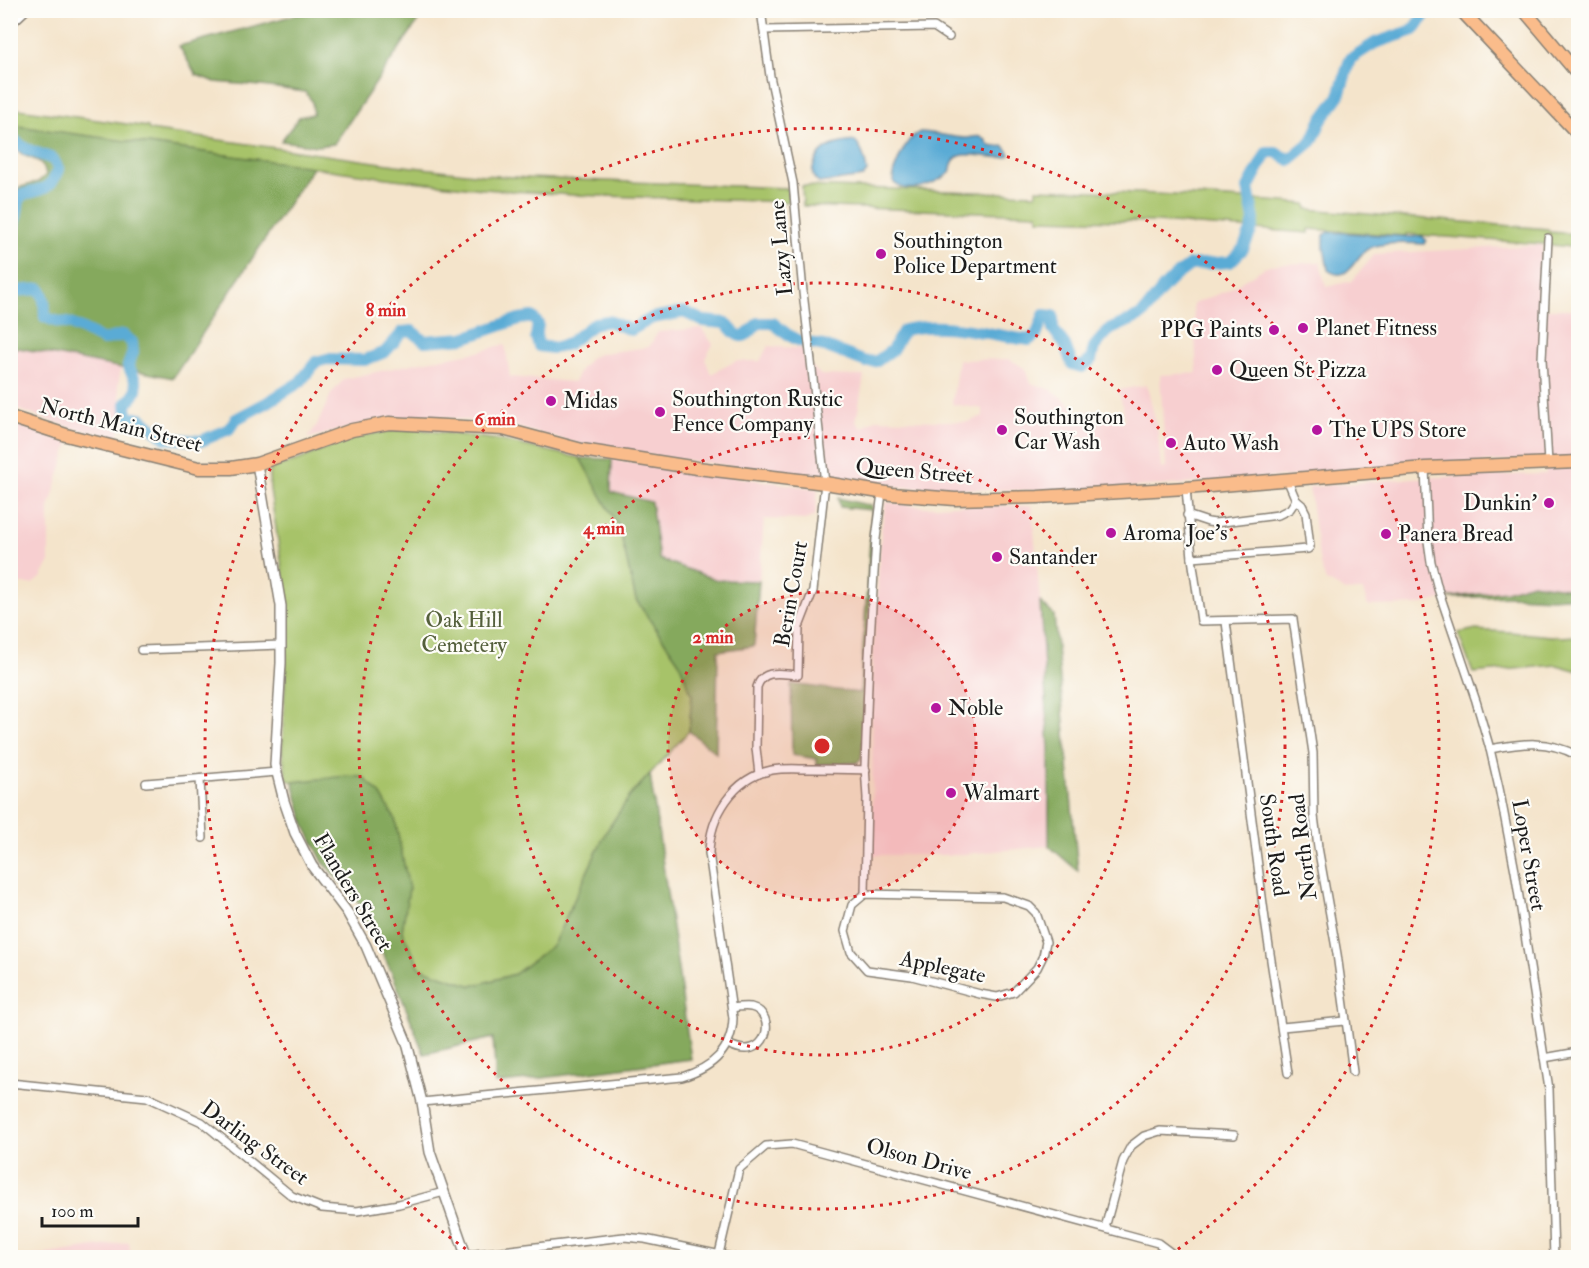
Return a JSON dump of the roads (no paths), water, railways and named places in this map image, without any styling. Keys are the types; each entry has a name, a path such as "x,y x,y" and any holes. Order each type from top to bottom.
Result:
{"highway":[{"path":"1461,10 1578,134"},
{"path":"1524,10 1578,74"},
{"name":"North Main Street","path":"10,417 75,437 192,466 231,468 257,464"},
{"name":"Queen Street","path":"257,464 352,430 389,423 503,429 582,450 697,468 825,483 882,493 955,498 1038,497 1186,488 1425,468 1578,462"}],"street":[{"path":"10,25 26,10"},
{"name":"Lazy Lane","path":"761,10 770,76 793,183 825,483"},
{"path":"764,30 934,27 949,37"},
{"path":"1548,238 1542,359 1548,463"},
{"name":"Flanders Street","path":"257,464 281,606 274,765 295,833 312,866 347,912 366,946 407,1042 422,1102 430,1152 467,1256"},
{"name":"Loper Street","path":"1425,468 1431,562 1490,749 1515,872 1549,1089 1554,1257"},
{"path":"1192,558 1308,549 1310,547 1306,513 1304,507 1296,500 1287,479"},
{"name":"Berin Court","path":"759,774 756,747 758,687 763,677 772,674 798,675 799,627 813,591 825,483"},
{"path":"1186,488 1187,515 1201,621 1226,622"},
{"path":"865,894 869,657 875,549 882,493"},
{"path":"1187,515 1212,523 1278,515 1290,509 1296,500"},
{"name":"North Road","path":"1226,622 1293,619 1313,753 1314,816 1318,847 1337,954 1353,1072"},
{"name":"South Road","path":"1226,622 1288,1073"},
{"path":"141,650 281,645"},
{"path":"1490,749 1539,743 1558,747 1578,756"},
{"path":"422,1102 682,1077 697,1072 711,1063 728,1044 733,1027 710,865 711,832 717,814 727,799 742,784 759,774 784,769 866,770"},
{"path":"146,783 277,772"},
{"path":"200,778 203,838"},
{"name":"Applegate","path":"865,894 1003,897 1015,900 1029,906 1036,913 1046,942 1043,956 1037,968 1014,992 997,997 912,976 867,970 851,952 845,932 852,905 865,894"},
{"path":"728,1044 740,1049 750,1049 764,1039 766,1032 764,1017 757,1009 744,1006 732,1008"},
{"path":"1282,1028 1345,1021"},
{"path":"1544,1058 1578,1052"},
{"name":"Darling Street","path":"10,1083 147,1097 202,1122 292,1196 322,1208 357,1211 399,1204 444,1192"},
{"path":"1105,1228 1123,1161 1131,1146 1144,1136 1160,1131 1234,1135"},
{"name":"Olson Drive","path":"719,1254 739,1169 766,1146 792,1144 1105,1228 1158,1244 1175,1257"},
{"path":"467,1256 624,1237 735,1257"}],"water":[{"path":"920,132 961,138 979,136 990,146 1004,146 1010,155 995,157 962,155 952,164 950,173 937,181 922,187 900,187 894,183 894,171 910,139"},
{"path":"854,141 866,164 867,172 863,177 819,183 815,179 813,169 820,154 832,146"},
{"path":"1329,232 1422,236 1426,240 1424,244 1395,243 1368,249 1346,272 1335,274 1328,270 1324,247 1324,235"}],"waterway":[{"path":"10,285 15,291 40,289 44,300 45,317 71,324 103,340 123,335 132,342 133,352 128,366 134,377 136,390 126,404 127,415 132,418 141,418 165,438 201,441 229,429 236,419 300,382 316,362 327,359 365,360 385,352 403,332 412,331 424,341 464,338 519,319 532,317 538,324 536,337 539,346 553,348 568,344 595,323 609,321 631,330 652,318 684,312 703,321 726,323 735,333 742,336 749,333 758,323 773,323 800,341 824,346 866,362 877,361 892,350 904,330 919,327 950,327 1029,340 1037,334 1044,315 1053,316 1053,329 1065,345 1072,364 1082,367 1091,360 1094,347 1109,330 1142,315 1164,287 1190,265 1230,262 1243,249 1254,220 1248,188 1267,152 1276,152 1289,160 1312,141 1321,121 1339,96 1350,59 1375,43 1414,30 1428,10"},
{"path":"10,137 26,149 53,159 59,170 48,186 20,195 16,218 10,234"},
{"path":"10,244 13,262 10,272"}],"place":[{"name":"Southington Police Department","path":"881,254"},
{"name":"Planet Fitness","path":"1303,328"},
{"name":"PPG Paints","path":"1274,330"},
{"name":"Queen St Pizza","path":"1217,370"},
{"name":"Midas","path":"551,401"},
{"name":"Southington Rustic Fence Company","path":"660,412"},
{"name":"Southington Car Wash","path":"1002,430"},
{"name":"The UPS Store","path":"1317,430"},
{"name":"Auto Wash","path":"1171,443"},
{"name":"Dunkin'","path":"1549,503"},
{"name":"Aroma Joe's","path":"1111,533"},
{"name":"Panera Bread","path":"1386,534"},
{"name":"Santander","path":"997,557"},
{"name":"Noble","path":"936,708"},
{"name":"Walmart","path":"951,793"}],"park label":[{"name":"Oak Hill Cemetery","path":"464,632"}]}
